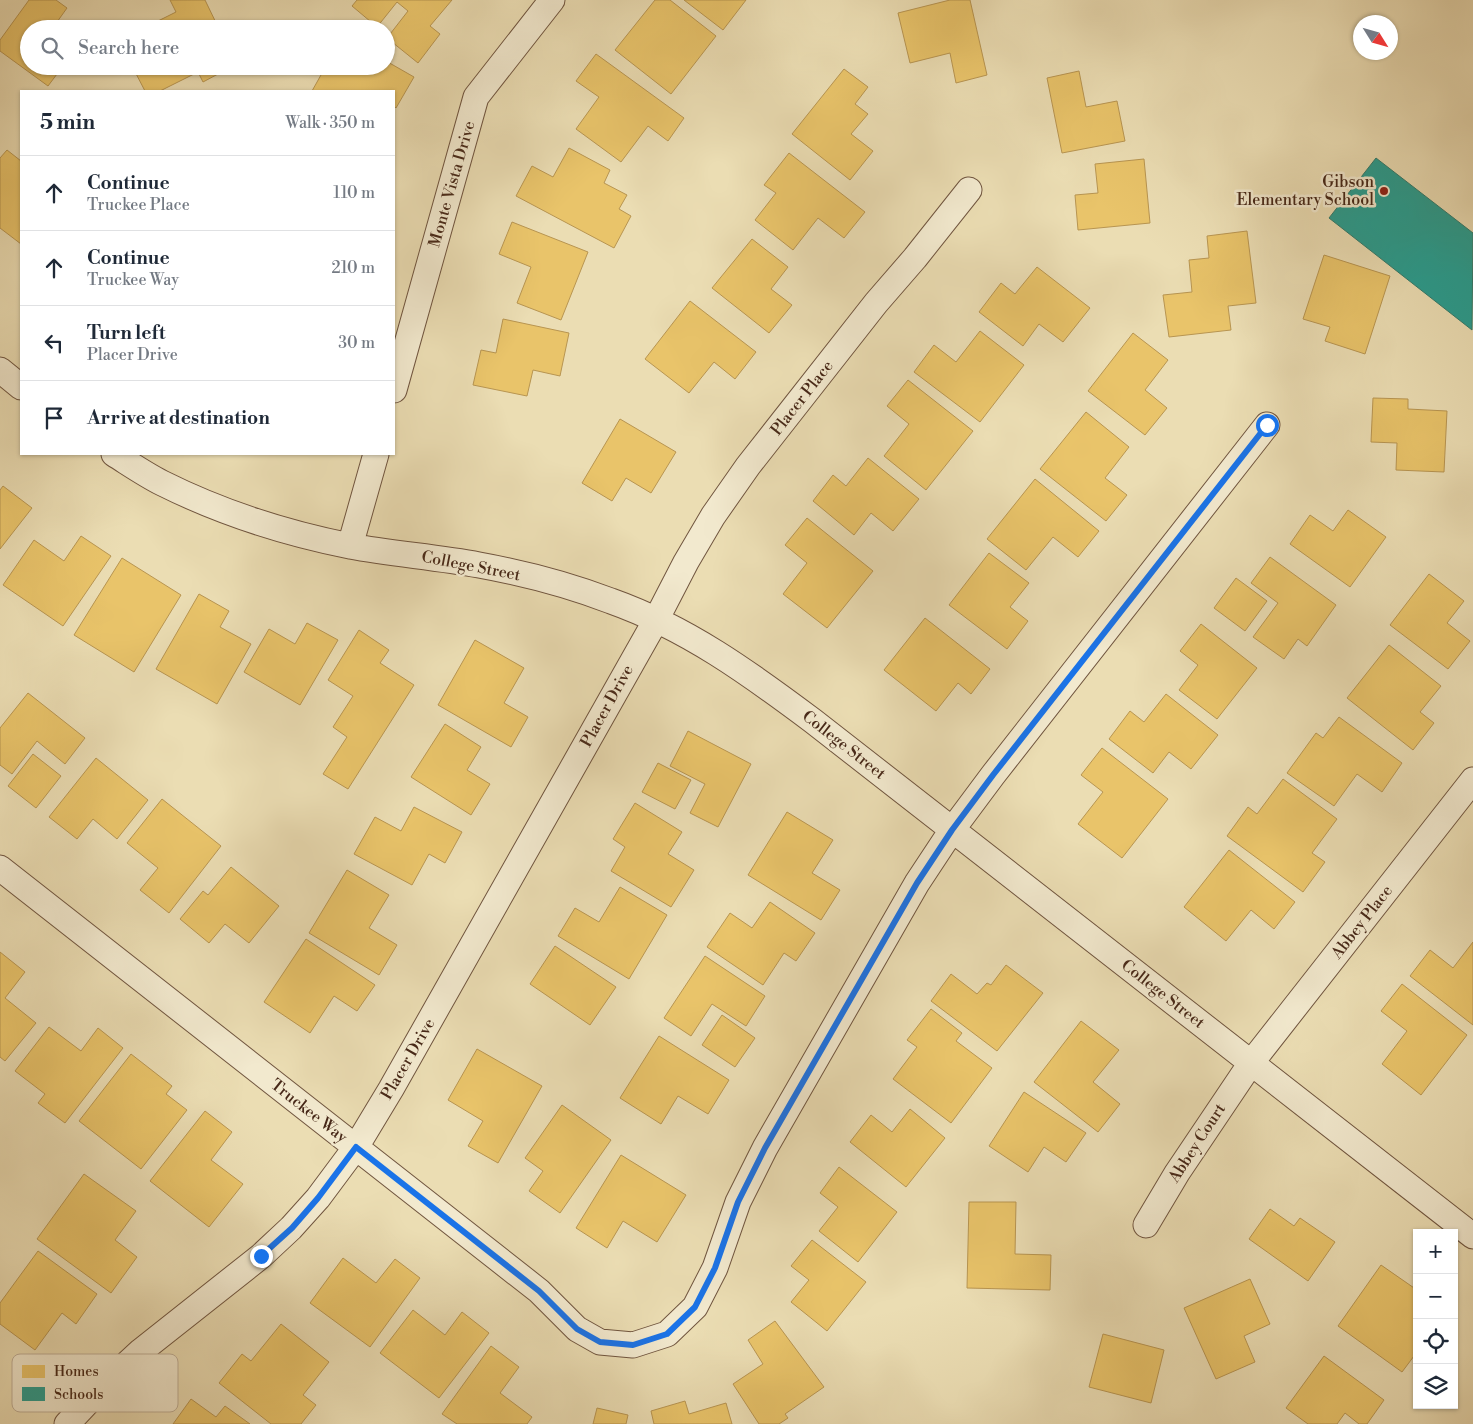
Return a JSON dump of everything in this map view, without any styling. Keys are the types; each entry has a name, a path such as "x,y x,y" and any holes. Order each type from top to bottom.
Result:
{"street":[{"name":"Monte Vista Drive","path":"395,386 476,97 552,0"},
{"name":"Placer Place","path":"656,620 686,562 713,516 748,466 876,303 915,258 968,190"},
{"path":"0,370 20,386"},
{"name":"Truckee Way","path":"0,868 539,1291 577,1329 600,1342 633,1345 667,1334 695,1307 715,1268 738,1202 765,1148 917,883 952,830 1005,759 1267,425"},
{"name":"College Street","path":"116,455 161,483 217,509 278,528 350,546 479,565 554,583 611,601 703,643 756,678 1473,1236"},
{"path":"350,546 376,455"},
{"name":"Placer Drive","path":"139,1354 261,1256 292,1228 318,1198 356,1147 391,1089 656,620"},
{"name":"Abbey Place","path":"1251,1063 1473,780"},
{"name":"Abbey Court","path":"1146,1225 1176,1173 1251,1063"},
{"name":"Placer Drive","path":"67,1424 78,1412"}],"building: Homes":[{"path":"29,0 56,0 67,8 58,20 20,20 20,66 0,51 0,40"},
{"path":"170,0 205,0 215,20 160,20 176,12"},
{"path":"357,0 452,0 430,26 440,34 418,63 395,44 395,28 408,11 397,2 383,20 369,20 352,6"},
{"path":"655,0 670,0 716,36 671,94 615,50"},
{"path":"684,0 746,0 723,30"},
{"path":"950,0 970,0 987,75 956,83 950,53 910,63 898,13"},
{"path":"596,54 684,118 668,141 648,126 621,162 576,129 599,97 576,81"},
{"path":"395,66 414,77 396,108 395,90 313,90 321,75 395,75"},
{"path":"844,69 868,87 855,104 868,114 851,134 873,151 850,180 792,134"},
{"path":"1079,71 1086,107 1117,101 1125,141 1062,153 1047,78"},
{"path":"33,75 56,75 48,86"},
{"path":"137,75 192,75 162,90 144,90"},
{"path":"200,75 216,75 203,82"},
{"path":"569,148 610,170 604,183 627,195 619,209 631,216 614,248 516,196 532,166 553,177"},
{"path":"7,150 20,160 20,243 0,228 0,158"},
{"path":"789,153 865,212 844,238 818,218 793,250 755,220 776,193 764,185"},
{"path":"1144,159 1150,223 1078,230 1075,195 1098,193 1095,164"},
{"path":"512,222 588,252 561,320 517,303 531,267 499,254"},
{"path":"1247,231 1256,303 1228,306 1231,330 1169,337 1163,295 1192,292 1189,260 1209,258 1207,236"},
{"path":"752,239 788,267 771,289 792,305 769,333 712,288"},
{"path":"1324,255 1390,276 1365,354 1325,341 1330,327 1303,319"},
{"path":"1037,267 1090,308 1063,342 1039,324 1023,346 979,312 1001,283 1015,294"},
{"path":"690,301 756,352 735,379 714,362 689,393 645,359"},
{"path":"503,319 569,333 560,376 533,370 527,396 473,385 481,350 496,353"},
{"path":"980,331 1024,365 980,422 914,372 934,345 956,362"},
{"path":"1133,333 1168,360 1145,390 1167,408 1145,435 1088,391"},
{"path":"908,380 973,431 926,490 884,456 909,424 887,406"},
{"path":"1373,398 1408,399 1408,409 1447,411 1444,472 1396,470 1397,443 1371,442"},
{"path":"1086,412 1129,447 1105,478 1127,495 1106,521 1040,469"},
{"path":"620,419 676,452 651,493 626,478 612,501 582,483"},
{"path":"868,458 919,499 893,531 871,513 854,535 813,501 833,475 846,486"},
{"path":"1035,479 1099,531 1078,557 1053,537 1026,570 987,539"},
{"path":"3,486 32,508 0,549 0,490"},
{"path":"1348,510 1386,537 1350,587 1290,544 1310,515 1333,531"},
{"path":"807,518 873,571 827,628 783,594 807,563 785,545"},
{"path":"81,536 111,556 63,626 3,585 34,540 64,561"},
{"path":"989,553 1029,583 1010,607 1028,621 1007,649 949,605"},
{"path":"1270,557 1336,605 1307,646 1298,639 1284,659 1253,637 1278,603 1251,583"},
{"path":"122,558 181,595 134,672 74,635"},
{"path":"1429,574 1464,601 1447,623 1470,641 1448,669 1390,625"},
{"path":"1236,578 1267,601 1245,631 1214,608"},
{"path":"199,594 229,611 220,627 251,644 217,704 156,669"},
{"path":"925,618 990,669 971,694 958,683 936,711 884,670"},
{"path":"307,623 338,640 300,705 244,672 269,629 295,644"},
{"path":"1201,624 1257,668 1217,719 1179,690 1198,665 1180,651"},
{"path":"359,630 389,650 380,663 414,685 348,789 323,774 347,737 333,727 353,696 328,680"},
{"path":"475,640 524,668 504,703 528,717 511,747 438,705"},
{"path":"1389,645 1441,686 1420,712 1434,723 1413,750 1347,698"},
{"path":"28,693 85,738 65,764 37,741 12,774 0,765 0,728"},
{"path":"1166,694 1218,735 1191,769 1169,752 1153,773 1109,739 1130,711 1144,722"},
{"path":"1339,717 1402,763 1382,792 1357,774 1334,806 1287,773 1316,733 1323,738"},
{"path":"445,724 481,747 467,770 490,784 471,815 411,777"},
{"path":"688,731 751,764 718,827 690,813 705,784 670,766"},
{"path":"1102,748 1168,799 1122,858 1078,824 1103,792 1081,775"},
{"path":"33,754 61,776 36,808 8,786"},
{"path":"96,758 148,800 117,839 93,819 77,839 49,817"},
{"path":"658,763 691,780 675,809 642,792"},
{"path":"1283,779 1337,819 1312,853 1325,862 1303,892 1227,836 1248,807 1257,814"},
{"path":"162,799 221,846 169,913 140,890 158,868 127,843"},
{"path":"635,803 682,832 668,854 694,870 671,907 611,871 625,847 613,839"},
{"path":"414,807 462,832 445,863 429,854 412,885 354,854 375,817 401,831"},
{"path":"787,812 833,840 812,873 840,890 821,920 748,875"},
{"path":"1229,850 1295,902 1274,929 1251,910 1226,941 1184,907"},
{"path":"231,867 279,906 249,943 225,924 209,943 180,919 203,891 208,895"},
{"path":"347,870 389,895 369,928 397,945 379,975 309,933"},
{"path":"620,887 667,915 629,979 558,936 575,908 599,922"},
{"path":"770,902 815,933 796,961 784,953 763,985 707,947 730,913 752,928"},
{"path":"306,939 375,985 357,1011 334,996 310,1033 264,1002"},
{"path":"1473,942 1473,1025 1410,976 1430,950 1453,968"},
{"path":"555,946 616,987 590,1025 530,984"},
{"path":"0,952 25,972 5,998 36,1023 5,1061 0,1057"},
{"path":"705,956 765,996 746,1026 712,1004 691,1036 664,1018"},
{"path":"1006,965 1043,993 997,1051 931,1001 951,974 977,994 987,983 991,985"},
{"path":"1402,984 1467,1035 1421,1095 1382,1064 1407,1031 1381,1011"},
{"path":"931,1009 962,1033 956,1041 992,1068 951,1123 893,1079 917,1047 907,1040"},
{"path":"722,1015 755,1038 735,1067 702,1045"},
{"path":"1081,1021 1119,1050 1093,1082 1120,1104 1098,1132 1034,1082"},
{"path":"49,1027 81,1051 98,1028 123,1048 65,1123 38,1103 45,1094 15,1071"},
{"path":"659,1036 729,1080 708,1114 678,1096 661,1124 620,1098"},
{"path":"477,1049 542,1086 498,1163 468,1146 483,1121 448,1100"},
{"path":"131,1054 172,1086 166,1094 187,1110 141,1169 79,1121"},
{"path":"1024,1092 1086,1133 1066,1162 1044,1147 1028,1172 989,1146"},
{"path":"562,1105 611,1140 560,1213 529,1191 543,1171 525,1158"},
{"path":"910,1109 945,1138 906,1187 850,1142 871,1115 892,1132"},
{"path":"205,1111 232,1132 211,1160 243,1184 209,1227 150,1181"},
{"path":"621,1155 686,1195 657,1242 623,1221 607,1248 576,1228"},
{"path":"839,1167 897,1212 858,1262 819,1231 838,1207 820,1193"},
{"path":"84,1174 136,1211 115,1240 137,1257 111,1293 37,1239"},
{"path":"969,1202 1016,1202 1015,1254 1051,1255 1050,1290 967,1288"},
{"path":"1270,1209 1294,1226 1300,1218 1335,1242 1308,1281 1249,1239"},
{"path":"812,1240 866,1282 827,1331 791,1302 809,1280 791,1266"},
{"path":"38,1251 97,1294 76,1324 62,1313 35,1350 0,1324 0,1303"},
{"path":"343,1258 376,1283 395,1259 420,1278 370,1347 310,1303"},
{"path":"1381,1265 1413,1287 1413,1357 1402,1372 1338,1326"},
{"path":"1250,1279 1270,1324 1244,1336 1255,1362 1216,1379 1184,1308"},
{"path":"413,1310 445,1335 462,1312 489,1333 439,1398 380,1353"},
{"path":"775,1321 824,1387 785,1414 788,1418 779,1424 759,1424 733,1384 763,1364 748,1340"},
{"path":"281,1324 329,1362 303,1395 316,1405 301,1424 271,1424 219,1383 242,1354 251,1361"},
{"path":"1103,1334 1164,1350 1151,1403 1089,1387"},
{"path":"491,1346 519,1367 500,1393 532,1417 527,1424 457,1424 442,1414"},
{"path":"1324,1356 1384,1400 1367,1424 1359,1424 1345,1413 1337,1424 1308,1424 1286,1408"},
{"path":"191,1399 216,1417 225,1406 250,1424 173,1424"},
{"path":"685,1401 689,1414 726,1403 732,1424 654,1424 651,1411"},
{"path":"597,1408 628,1415 626,1424 593,1424"}],"building: Schools":[{"path":"1376,158 1473,233 1472,330 1329,218"}],"place":[{"name":"Gibson Elementary School","path":"1384,191"}],"route":[{"path":"261,1256 292,1228 318,1198 356,1147 539,1291 577,1329 600,1342 633,1345 667,1334 695,1307 715,1268 738,1202 765,1148 917,883 952,830 993,775 1267,425"}]}
